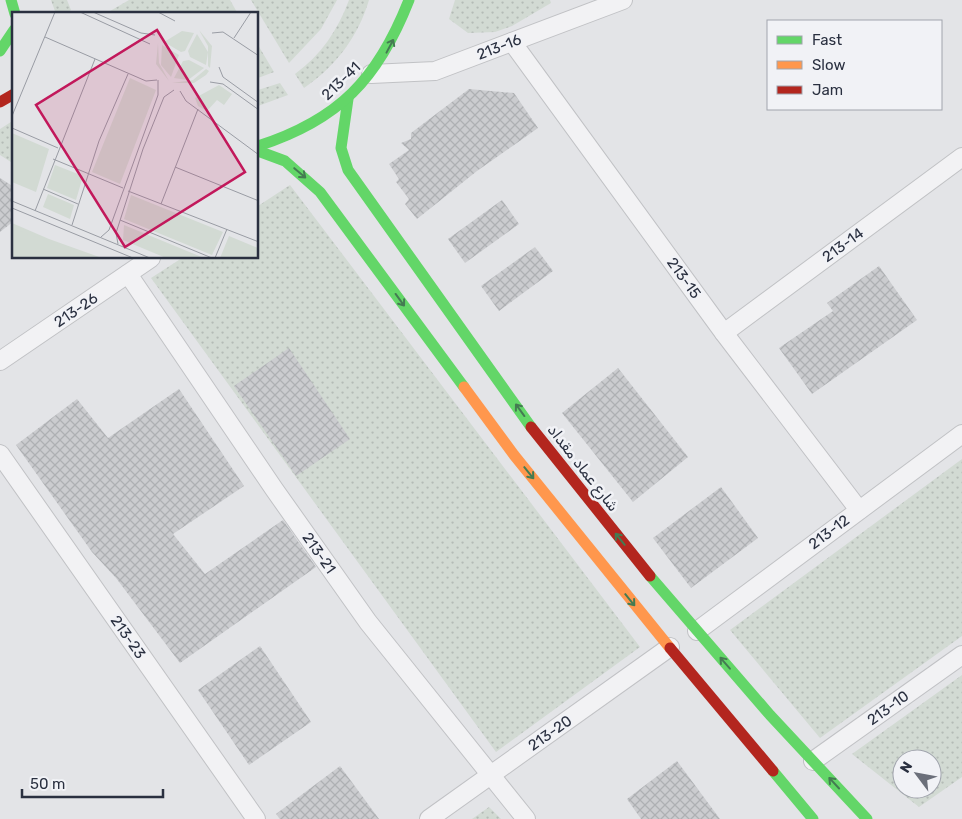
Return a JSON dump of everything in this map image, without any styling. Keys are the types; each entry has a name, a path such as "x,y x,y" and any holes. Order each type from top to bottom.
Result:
{"street":[{"name":"213-41","path":"259,146 302,130 348,99 371,74 388,50 401,24 409,0"},
{"name":"213-16","path":"371,74 435,71 622,0"},
{"path":"0,51 12,33"},
{"name":"213-15","path":"512,42 724,333 859,510"},
{"path":"0,102 12,95"},
{"name":"شارع عماد مقداد","path":"348,99 341,148 348,170 536,432 697,631 867,819"},
{"path":"259,150 285,161 320,192 514,455 670,648 813,819"},
{"name":"213-14","path":"724,333 962,157"},
{"name":"213-26","path":"0,361 150,259"},
{"name":"213-21","path":"128,274 274,489 368,622 526,819"},
{"name":"213-12","path":"697,631 962,434"},
{"name":"213-23","path":"0,454 256,819"},
{"name":"213-20","path":"429,819 670,648"},
{"name":"213-10","path":"813,761 962,655"}],"shaded area":[{"path":"51,0 67,0 71,10 68,12 55,12"},
{"path":"129,0 230,0 237,12 108,12"},
{"path":"251,0 337,0 321,29 289,63"},
{"path":"349,0 369,0 359,26 336,60 304,88 295,74 313,59 328,41 340,22"},
{"path":"455,0 550,0 551,3 512,26 495,32 468,33 449,19"},
{"path":"259,47 274,72 259,78"},
{"path":"280,83 288,95 259,106 259,90"},
{"path":"12,121 12,163 0,155 0,129"},
{"path":"290,185 640,647 496,752 151,278 180,259 259,259 259,205"},
{"path":"962,459 962,636 820,738 730,630"},
{"path":"962,675 962,777 942,791 942,749 892,749 892,786 852,754"},
{"path":"909,799 930,799 919,807"},
{"path":"489,807 501,819 472,819"}],"building":[{"path":"469,89 514,93 538,128 477,171 417,219 405,204 409,199 396,182 399,179 389,164 409,150 401,143 411,139 411,133"},
{"path":"0,178 12,186 12,223 0,232"},
{"path":"502,200 519,224 465,263 448,239"},
{"path":"535,247 553,271 499,311 481,286"},
{"path":"879,266 917,320 812,394 779,348 833,311 827,303"},
{"path":"289,348 350,439 296,476 234,386"},
{"path":"618,368 688,457 633,502 562,413"},
{"path":"179,389 244,486 173,534 205,574 283,520 316,567 180,663 116,578 92,552 16,445 77,399 108,438"},
{"path":"721,487 758,538 691,588 653,538"},
{"path":"260,646 311,722 249,765 198,690"},
{"path":"677,761 720,819 641,819 627,799"},
{"path":"340,766 379,819 280,819 276,814"}],"traffic: fast":[{"path":"11,0 14,12"},
{"path":"259,146 286,136 311,123 333,109 352,93 369,74 384,52 409,0"},
{"path":"0,51 12,33"},
{"path":"348,99 341,148 348,170 531,427"},
{"path":"259,151 285,161 320,192 464,387"},
{"path":"650,576 770,715 867,819"},
{"path":"773,771 813,819"}],"traffic: slow":[{"path":"464,387 514,455 670,648"}],"traffic: jam":[{"path":"0,102 12,95"},
{"path":"531,427 650,576"},
{"path":"670,648 773,771"}]}
